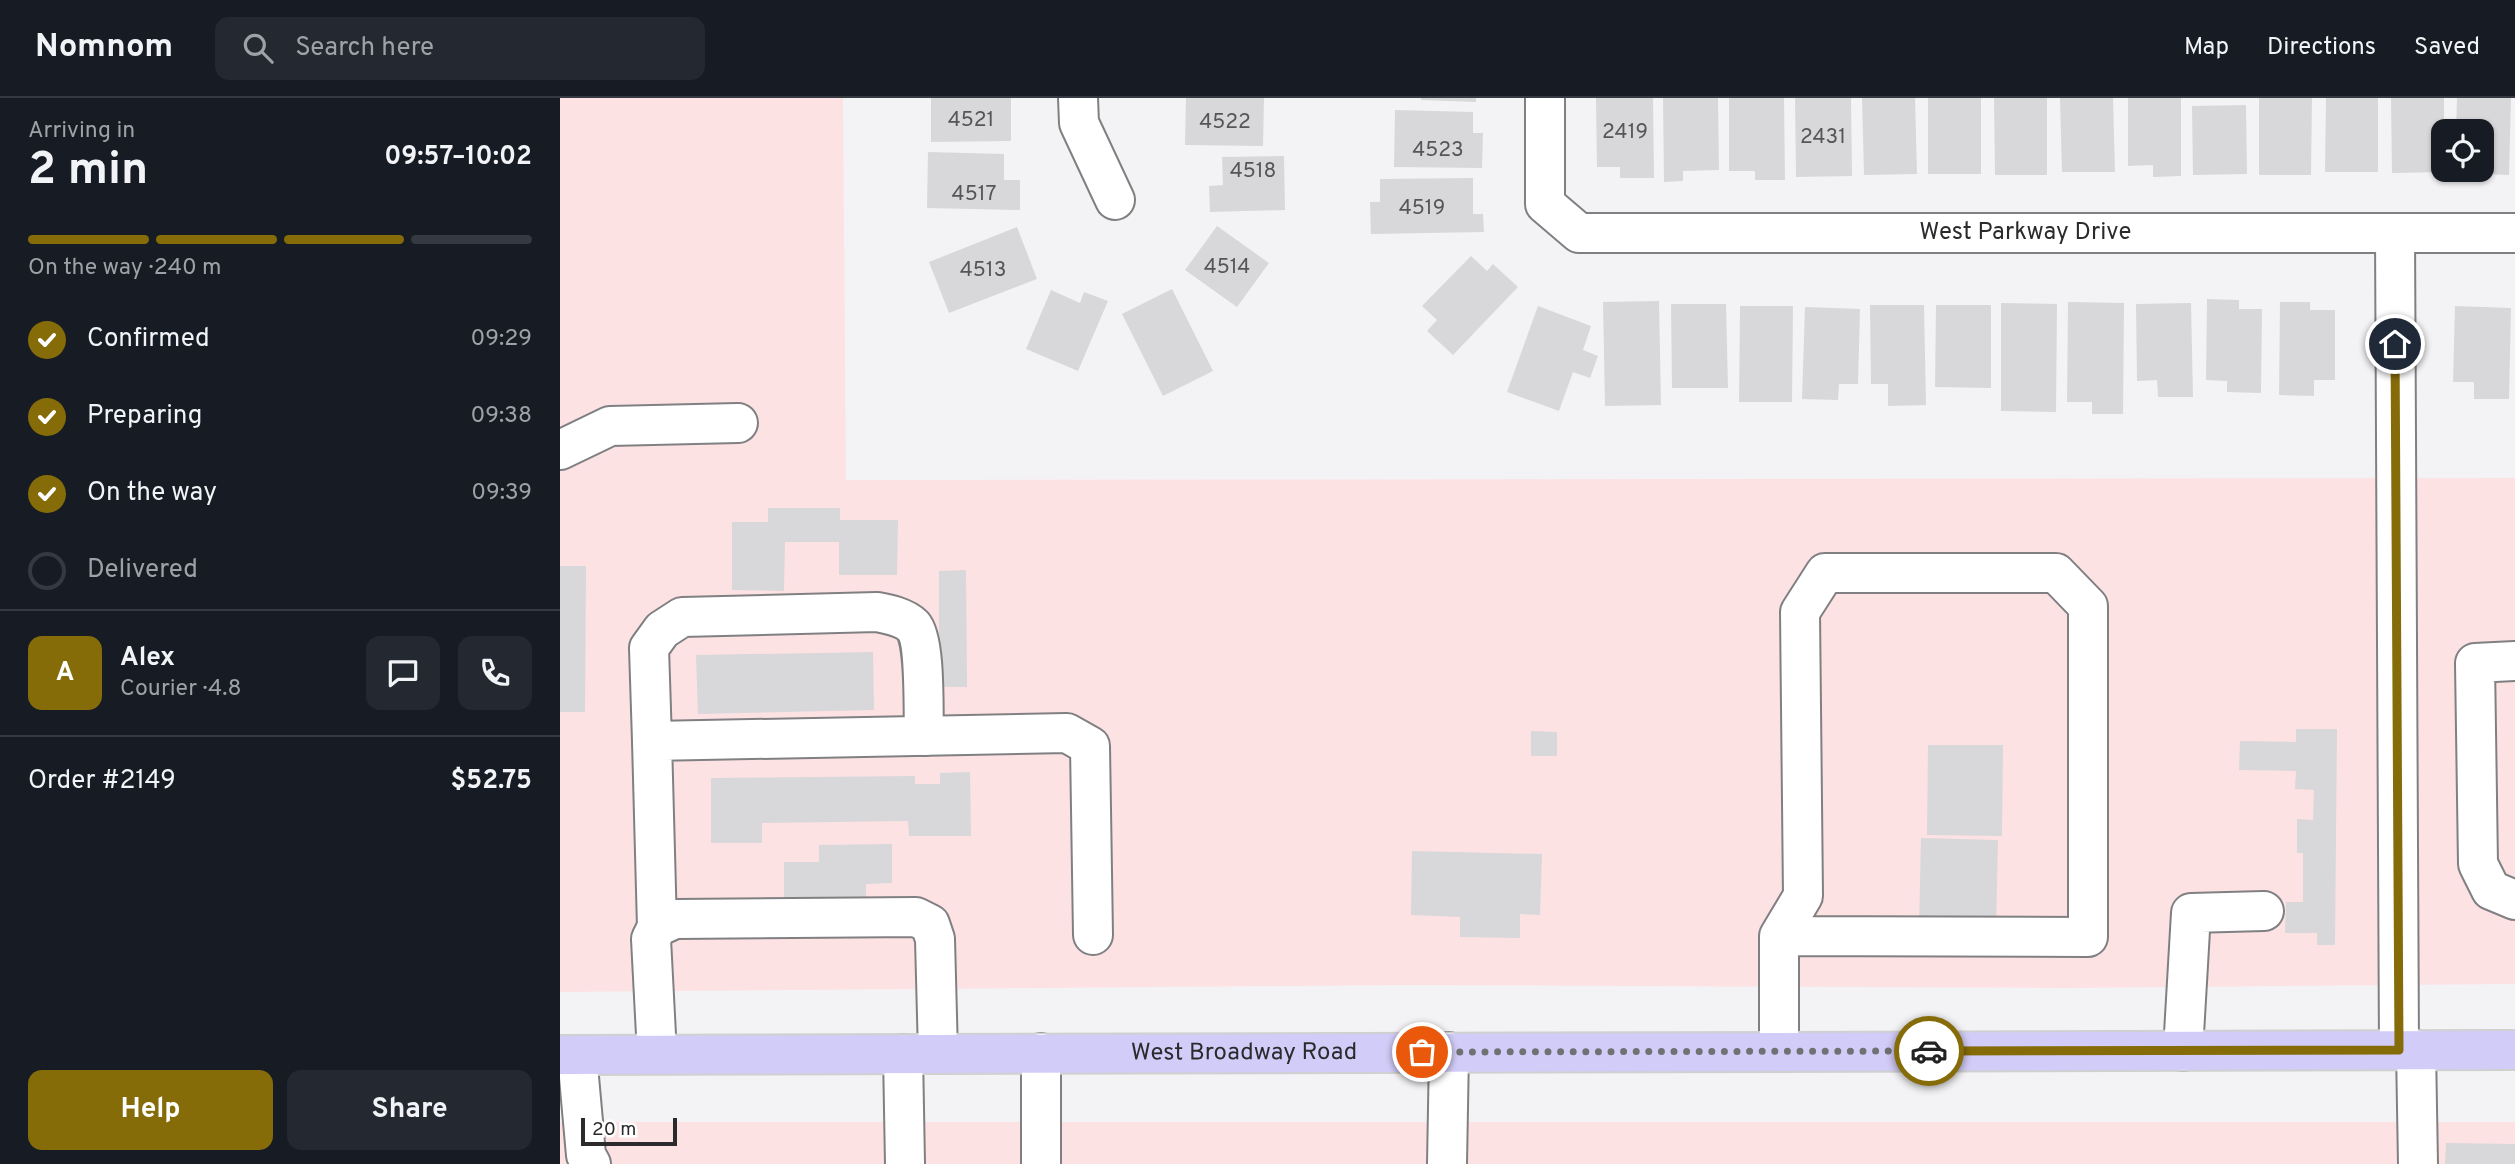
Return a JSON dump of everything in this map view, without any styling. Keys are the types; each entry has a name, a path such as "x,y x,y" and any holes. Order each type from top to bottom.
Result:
{"main road":[{"name":"West Broadway Road","path":"568,1055 2515,1050"}],"street":[{"path":"1079,98 1079,123 1115,200"},
{"name":"West Parkway Drive","path":"1545,98 1545,204 1579,233 2515,233"},
{"path":"2395,233 2407,1050 2418,1164"},
{"path":"560,450 610,426 738,423"},
{"path":"1779,936 2088,937 2088,606 2056,573 1825,573 1800,611 1803,896 1779,936 1779,1052"},
{"path":"657,1054 651,939 657,927 649,648 662,630 682,617 877,611 894,616 914,626 921,645 924,736"},
{"path":"2515,661 2475,663 2479,864 2491,890 2515,900"},
{"path":"652,741 1067,733 1090,746 1093,935"},
{"path":"2183,1051 2191,913 2264,911"},
{"path":"657,927 675,919 916,917 930,924 934,939 905,1164"},
{"path":"1447,1164 1449,1052"},
{"path":"1041,1053 1041,1164"},
{"path":"568,1055 586,1155 591,1164"}],"shaded area":[{"path":"560,98 843,98 846,480 2515,478 2515,984 2064,988 1407,985 560,992"},
{"path":"560,1122 2515,1122 2515,1164 560,1164"}],"building":[{"path":"931,98 1011,98 1011,141 931,142"},
{"path":"1186,98 1264,98 1263,146 1185,145"},
{"path":"1476,98 1476,102 1421,100"},
{"path":"1596,98 1653,98 1654,178 1620,178 1620,167 1597,167"},
{"path":"1663,98 1718,98 1719,170 1683,171 1683,181 1664,182"},
{"path":"1729,98 1784,98 1785,180 1755,180 1755,171 1729,171"},
{"path":"1795,98 1851,98 1852,176 1796,177"},
{"path":"1862,98 1915,98 1917,174 1864,175"},
{"path":"1928,98 1981,98 1981,174 1928,174"},
{"path":"1994,98 2047,98 2047,175 1995,175"},
{"path":"2060,98 2113,98 2115,172 2062,172"},
{"path":"2128,98 2181,98 2181,176 2153,177 2153,165 2128,166"},
{"path":"2259,98 2312,98 2311,175 2259,175"},
{"path":"2326,98 2378,98 2378,172 2325,172"},
{"path":"2391,98 2444,98 2444,119 2431,119 2431,172 2392,173"},
{"path":"2457,98 2511,98 2509,175 2494,174 2494,119 2456,119"},
{"path":"2246,105 2247,174 2193,175 2192,106"},
{"path":"1395,110 1473,112 1473,133 1483,133 1482,168 1394,167"},
{"path":"928,152 1004,154 1004,180 1020,180 1020,210 927,208"},
{"path":"1284,156 1285,210 1210,212 1209,186 1223,185 1222,157"},
{"path":"1473,178 1473,214 1483,214 1484,232 1371,234 1370,202 1380,202 1380,179"},
{"path":"1217,226 1269,263 1237,307 1185,270"},
{"path":"1017,227 1037,279 949,313 929,262"},
{"path":"1471,256 1487,271 1493,264 1518,287 1453,355 1427,331 1437,320 1422,306"},
{"path":"1172,289 1213,371 1163,396 1122,314"},
{"path":"1051,290 1080,303 1084,292 1108,301 1078,371 1026,349"},
{"path":"2207,299 2239,300 2239,309 2262,309 2261,393 2227,392 2227,381 2206,380"},
{"path":"1659,301 1661,405 1605,406 1603,302"},
{"path":"2068,302 2124,303 2123,414 2092,414 2092,402 2067,402"},
{"path":"2280,302 2310,302 2310,310 2335,310 2335,380 2314,380 2314,396 2279,395"},
{"path":"2001,303 2057,304 2056,412 2001,411"},
{"path":"2191,303 2193,397 2158,397 2157,380 2137,381 2136,304"},
{"path":"1671,304 1726,304 1728,388 1672,388"},
{"path":"1870,305 1924,305 1926,405 1888,406 1888,384 1871,384"},
{"path":"1936,305 1991,305 1991,388 1935,387"},
{"path":"1538,306 1591,326 1583,350 1598,356 1590,378 1573,372 1559,411 1507,392"},
{"path":"1740,306 1793,306 1792,402 1739,402"},
{"path":"2455,306 2511,308 2509,399 2474,399 2474,382 2453,382"},
{"path":"1805,307 1860,309 1858,384 1839,384 1838,400 1802,399"},
{"path":"768,508 840,508 840,520 898,520 897,575 839,575 839,542 785,542 784,591 732,590 732,522 768,522"},
{"path":"560,566 586,566 585,712 560,712"},
{"path":"966,570 967,687 939,687 939,571"},
{"path":"873,652 874,710 698,714 696,655"},
{"path":"2296,729 2337,729 2335,945 2317,945 2317,933 2285,933 2286,902 2303,902 2303,853 2297,853 2297,819 2313,820 2314,790 2295,789 2296,771 2239,770 2240,741 2296,742"},
{"path":"1531,731 1557,732 1557,756 1531,756"},
{"path":"1928,745 2003,745 2002,836 1927,835"},
{"path":"970,772 971,836 909,836 908,821 762,823 762,843 711,843 711,778 915,776 915,784 940,784 940,773"},
{"path":"1921,838 1998,840 1996,928 1919,927"},
{"path":"892,844 892,883 866,884 866,904 784,905 784,862 819,862 819,845"},
{"path":"1412,851 1542,854 1540,915 1520,914 1520,938 1460,937 1460,917 1411,915"},
{"path":"2446,1143 2515,1144 2515,1164 2445,1164"}],"way so far":[{"path":"1422,1052 1929,1051"}],"route":[{"path":"1929,1051 2399,1050 2395,344"}]}
